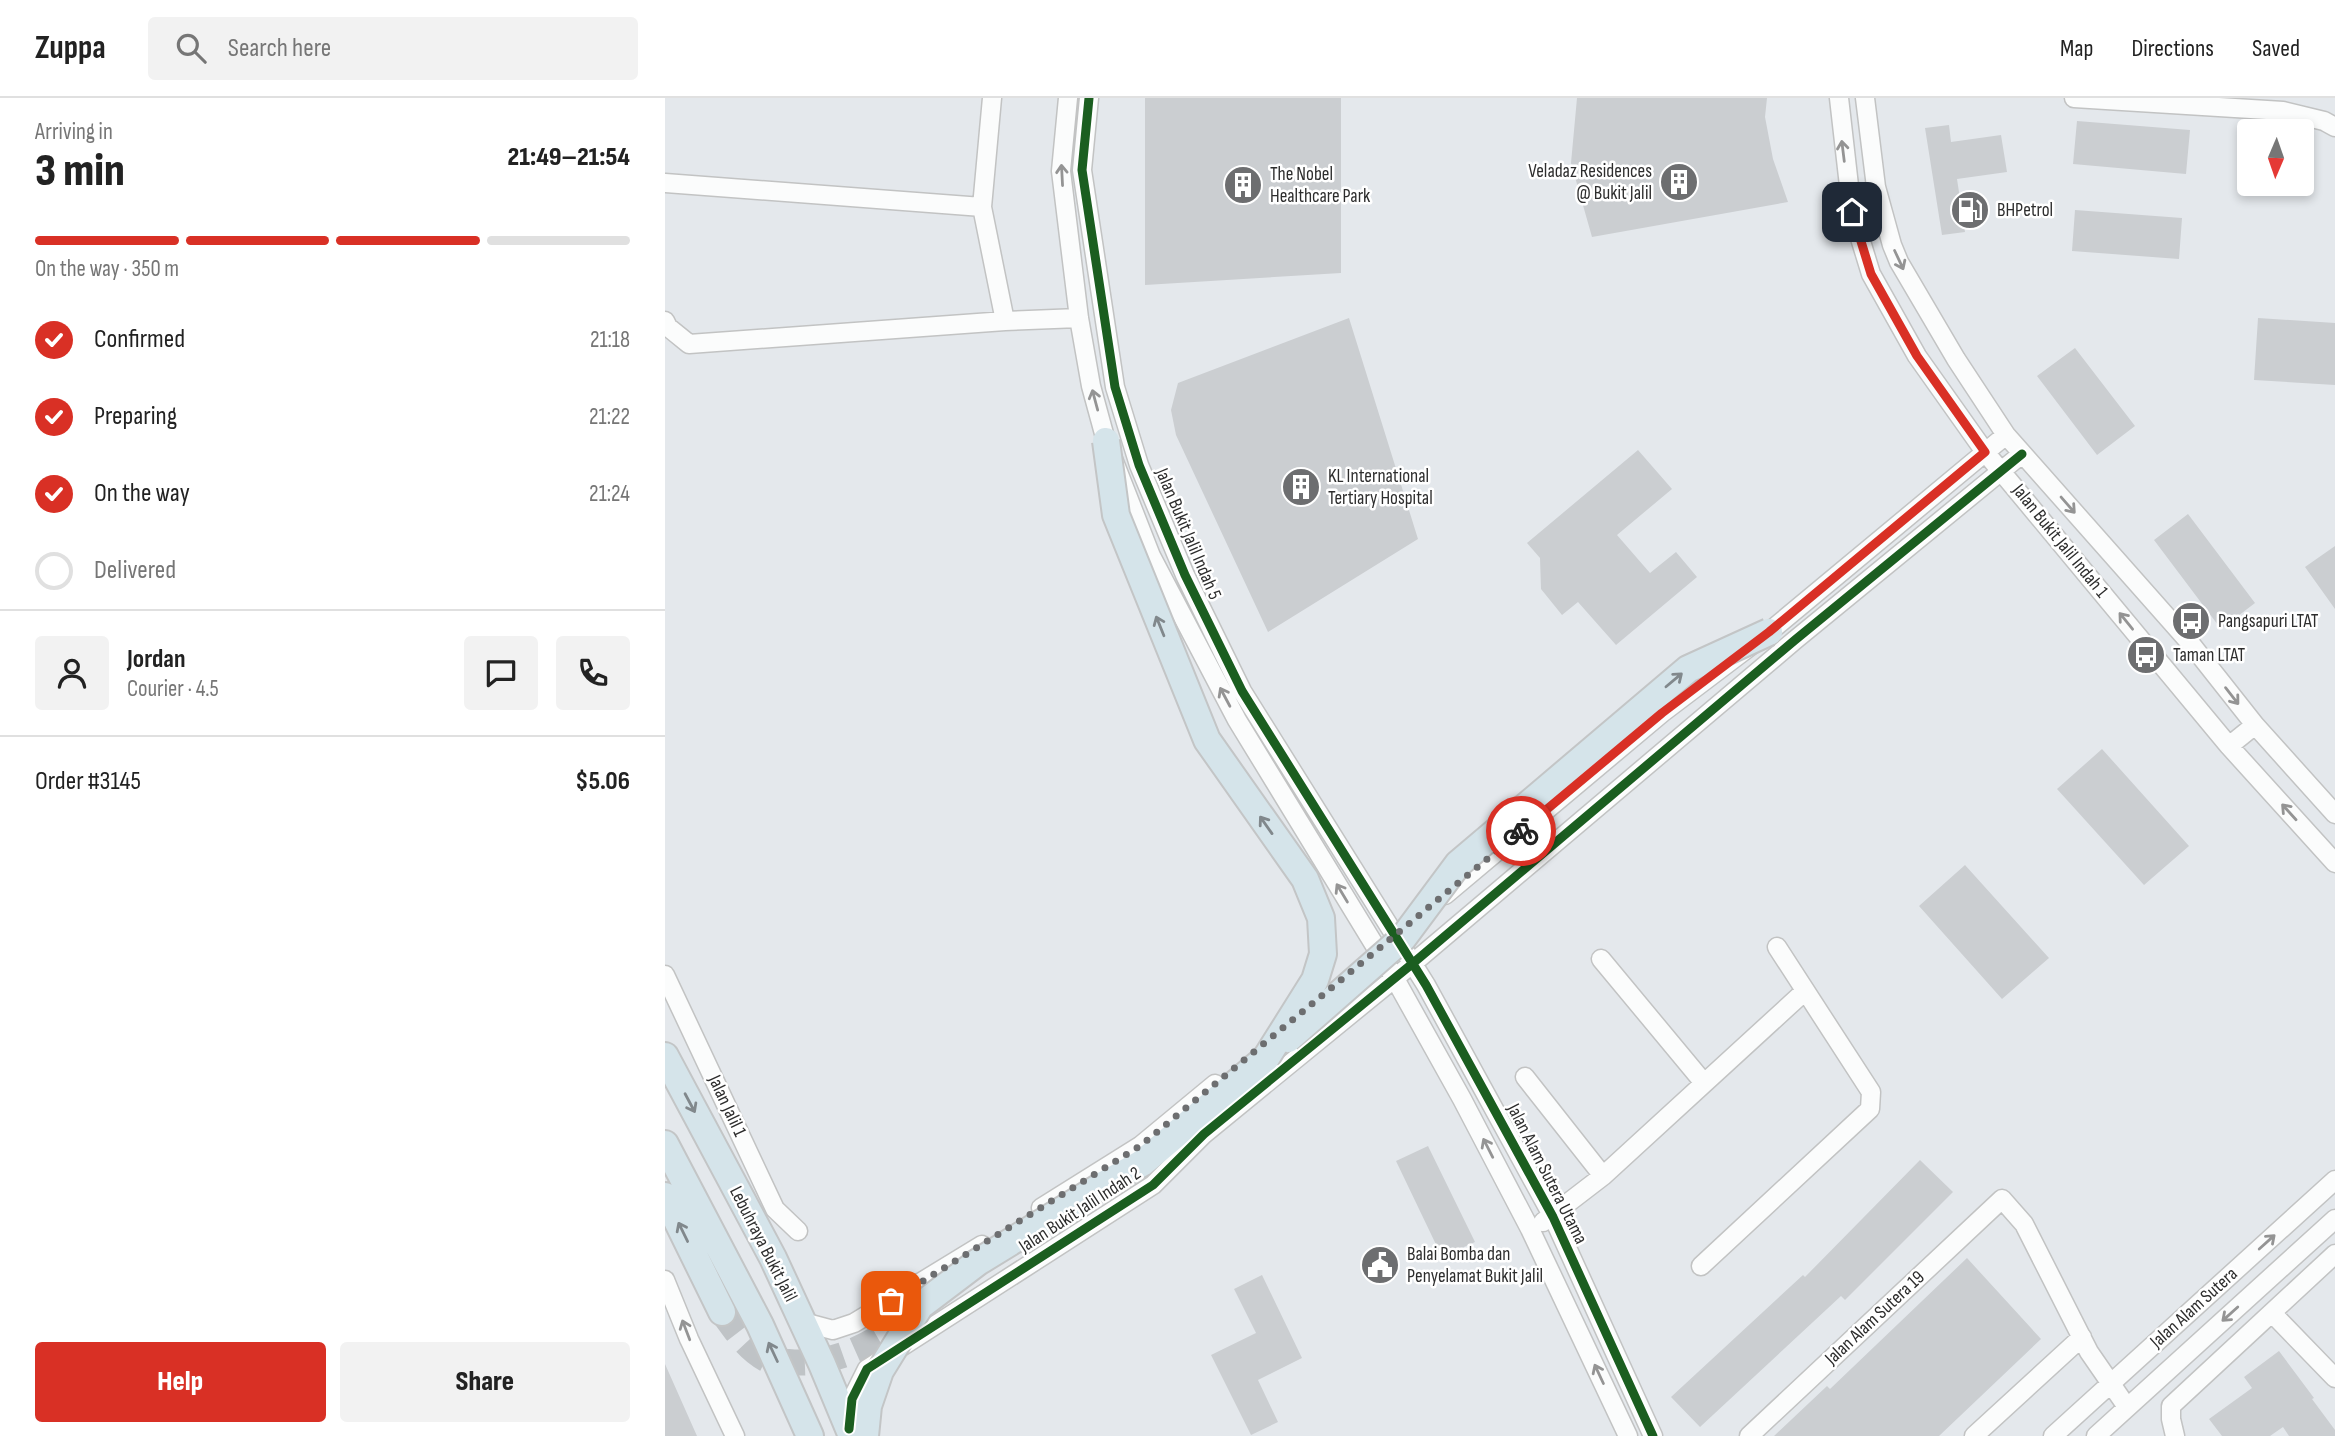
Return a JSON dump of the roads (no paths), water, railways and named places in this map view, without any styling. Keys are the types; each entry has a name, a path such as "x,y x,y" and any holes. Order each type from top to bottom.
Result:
{"highway":[{"path":"1106,441 1116,515 1207,740 1304,879 1321,918 1323,954 1315,981 1266,1058"},
{"path":"856,1434 880,1371 920,1306 978,1262 1142,1163 1403,938 1458,864 1677,677 1688,669 1769,632"},
{"name":"Lebuhraya Bukit Jalil","path":"665,1056 773,1258 856,1434"},
{"name":"Lebuhraya Bukit Jalil","path":"665,1144 760,1325 810,1436"},
{"path":"665,1196 722,1312"}],"street":[{"path":"992,98 982,207 1005,321"},
{"name":"Jalan Bukit Jalil Indah 5","path":"1068,98 1061,171 1079,318 1091,386 1106,441 1151,556 1237,720 1394,977"},
{"name":"Jalan Bukit Jalil Indah 5","path":"1089,98 1082,170 1087,207 1115,387 1139,465 1185,575 1242,691 1395,937"},
{"name":"Jalan Bukit Jalil Indah 1","path":"1839,98 1852,212 1871,274 1917,356 1985,452 2229,746 2335,863"},
{"name":"Jalan Bukit Jalil Indah 1","path":"1865,98 1876,187 1899,262 1956,359 2006,435 2335,814"},
{"path":"2074,98 2283,111 2324,121 2335,127"},
{"path":"665,183 982,207"},
{"path":"665,321 668,327 689,344 1079,318"},
{"name":"Jalan Bukit Jalil Indah 2","path":"803,1322 833,1330 854,1323 1140,1146 1662,713 1769,632 2006,435"},
{"name":"Jalan Bukit Jalil Indah 2","path":"856,1434 852,1399 867,1369 1153,1185 1205,1134 1412,964 1795,640 2022,454"},
{"path":"2229,746 2255,725"},
{"name":"Jalan Alam Sutera Utama","path":"1395,937 1442,1013 1553,1217 1653,1436"},
{"path":"1701,1266 1870,1109 1871,1092 1777,947"},
{"path":"1601,959 1704,1083"},
{"name":"Jalan Jalil 1","path":"665,975 775,1209 798,1231"},
{"name":"Jalan Alam Sutera Utama","path":"1394,977 1530,1229 1628,1436"},
{"path":"1530,1229 1553,1217 1603,1176 1805,992"},
{"path":"1525,1077 1603,1176"},
{"path":"1500,1173 1523,1163"},
{"name":"Jalan Alam Sutera","path":"2053,1436 2335,1180"},
{"name":"Jalan Alam Sutera 19","path":"1749,1436 2002,1199 2024,1224 2082,1337"},
{"name":"Jalan Alam Sutera","path":"2096,1436 2335,1219"},
{"path":"2175,1436 2171,1406 2335,1254"},
{"path":"665,1280 689,1339 735,1436"},
{"path":"2272,1313 2335,1378"},
{"path":"1974,1436 2082,1337 2089,1352 2127,1408"}],"tunnel":[{"path":"722,1312 759,1355 771,1361 807,1362 824,1360 856,1350 917,1314"}],"place":[{"name":"Veladaz Residences @ Bukit Jalil","path":"1679,182"},
{"name":"The Nobel Healthcare Park","path":"1243,185"},
{"name":"BHPetrol","path":"1970,210"},
{"name":"KL International Tertiary Hospital","path":"1301,487"},
{"name":"Pangsapuri LTAT","path":"2191,621"},
{"name":"Taman LTAT","path":"2146,655"},
{"name":"Balai Bomba dan Penyelamat Bukit Jalil","path":"1380,1265"}]}
